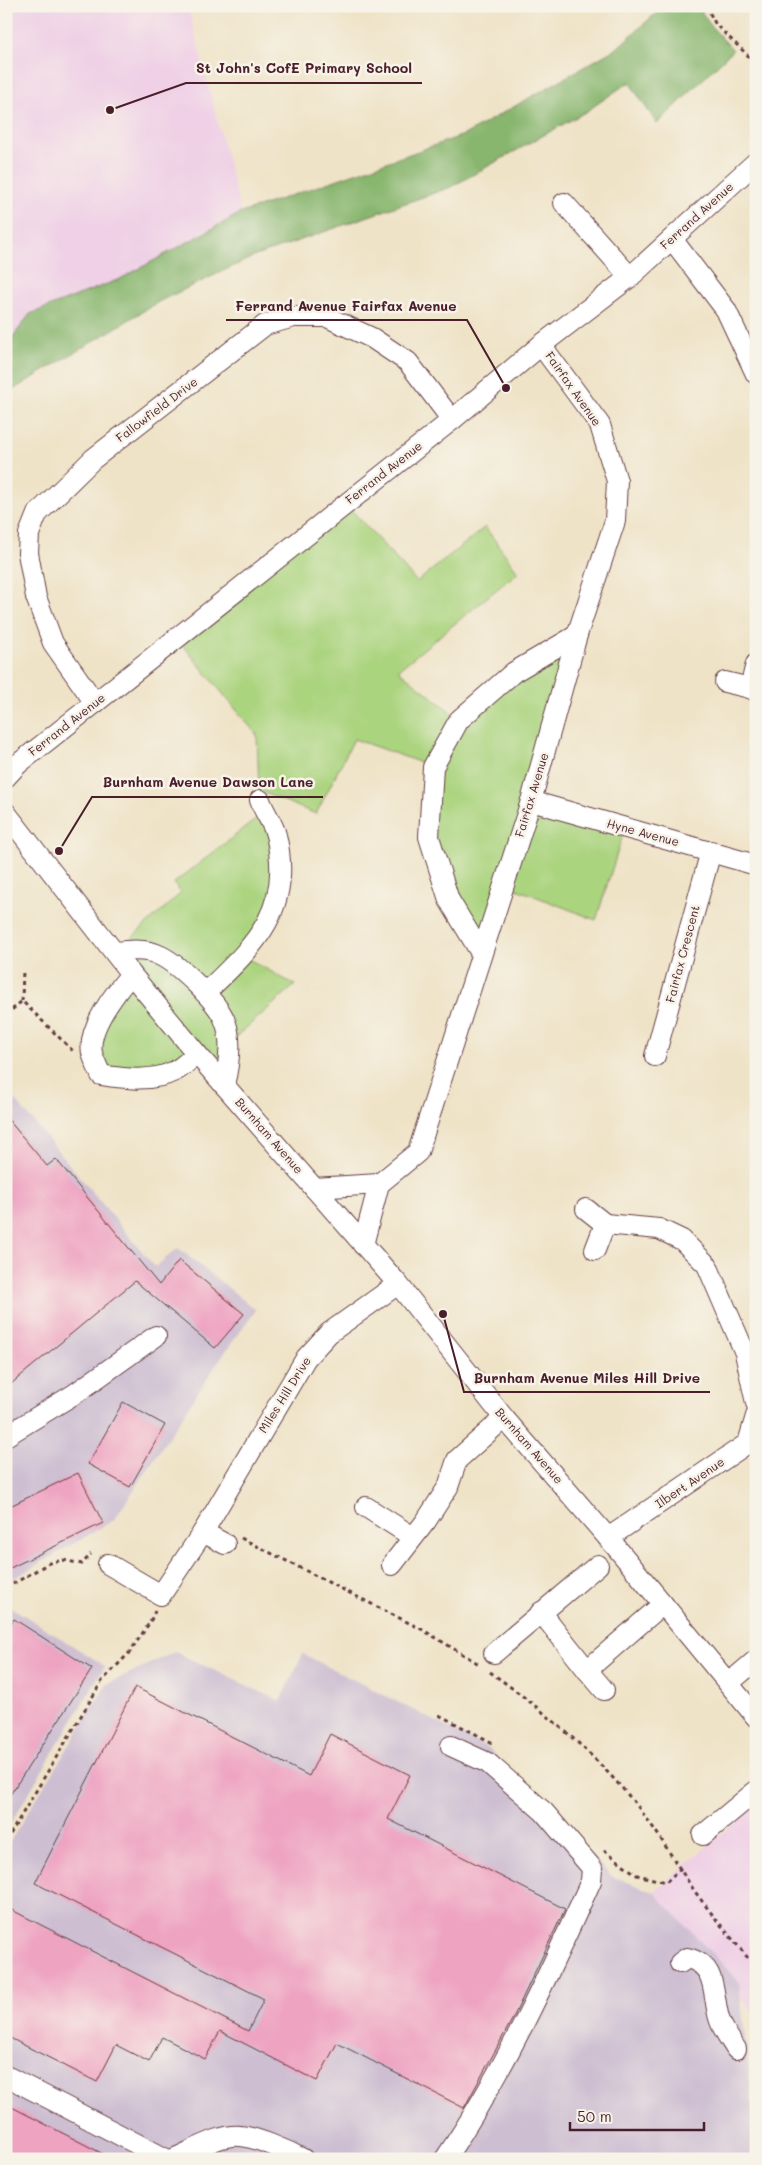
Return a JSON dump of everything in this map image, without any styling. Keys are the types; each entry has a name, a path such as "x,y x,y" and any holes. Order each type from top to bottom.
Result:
{"street":[{"name":"Ferrand Avenue","path":"6,777 18,764 452,420 542,345 630,277 756,162"},
{"path":"564,203 630,277"},
{"path":"672,239 726,310 756,374"},
{"name":"Fallowfield Drive","path":"95,703 52,642 36,597 28,552 28,534 37,514 93,458 265,325 294,317 327,316 372,338 408,362 452,420"},
{"name":"Fairfax Avenue","path":"380,1184 418,1152 531,801 577,635 615,521 617,481 600,425 542,345"},
{"path":"481,953 449,900 429,837 433,767 460,720 514,672 577,635"},
{"path":"725,682 753,690 756,664"},
{"path":"205,993 243,956 270,920 281,881 276,834 260,800"},
{"name":"Hyne Avenue","path":"531,801 756,865"},
{"name":"Burnham Avenue","path":"6,813 116,952 131,974 197,1054 398,1284 504,1418 608,1538 756,1717"},
{"name":"Fairfax Crescent","path":"655,1056 711,851"},
{"path":"116,952 130,950 160,955 183,972 205,993 225,1020 230,1042 224,1085"},
{"path":"131,974 115,993 98,1021 92,1051 101,1074 120,1078 150,1078 175,1071 197,1054"},
{"path":"314,1188 380,1184 364,1245"},
{"path":"586,1209 605,1224 659,1229 682,1240 707,1265 745,1353 756,1403"},
{"path":"595,1250 605,1224"},
{"name":"Miles Hill Drive","path":"161,1595 203,1532 306,1358 329,1333 398,1284"},
{"path":"6,1436 76,1393 156,1336"},
{"name":"Ilbert Avenue","path":"608,1538 748,1443 756,1416"},
{"path":"392,1565 448,1487 457,1460 504,1418"},
{"path":"366,1507 413,1537"},
{"path":"203,1532 229,1539"},
{"path":"108,1564 161,1595"},
{"path":"494,1653 598,1565"},
{"path":"587,1670 663,1604"},
{"path":"541,1612 604,1690"},
{"path":"729,1683 756,1660"},
{"path":"445,2159 475,2116 544,1986 591,1881 592,1868 544,1812 488,1764 451,1746"},
{"path":"703,1835 756,1791"},
{"path":"680,1963 687,1958 694,1960 712,1976 719,2020 736,2049"},
{"path":"6,2076 166,2159"},
{"path":"173,2159 225,2138 241,2136 287,2151 303,2159"}],"path":[{"path":"706,6 716,25 756,63"},
{"path":"6,1016 22,1001 23,970"},
{"path":"22,1001 76,1054 92,1051"},
{"path":"229,1539 423,1630 480,1664 537,1706 590,1754 633,1801 668,1846 696,1893 756,1968"},
{"path":"6,1588 49,1562 64,1560 82,1564 88,1556 94,1553 108,1564"},
{"path":"6,1841 102,1681 130,1652 150,1622 161,1595"}],"shaded area":[{"path":"6,6 188,6 241,213 120,279 30,314 6,346"},
{"path":"6,1089 155,1267 178,1248 256,1310 220,1359 114,1520 6,1583"},
{"path":"6,1604 105,1666 6,1831"},
{"path":"175,1652 280,1701 303,1654 488,1748 611,1876 654,1892 739,1982 756,2139 756,2159 6,2159 6,1848 107,1684"},
{"path":"756,1804 756,2014 667,1911 654,1892"}],"green space":[{"path":"664,6 698,6 710,25 733,50 657,124 629,82 587,111 451,187 253,257 160,301 6,394 6,346 30,314 120,279 241,213 464,135 617,48"},
{"path":"346,504 417,582 485,527 518,572 398,670 460,719 577,635 531,801 625,828 596,920 504,884 481,953 429,837 433,767 354,739 316,814 259,791 257,735 177,638"},
{"path":"264,813 281,881 243,956 295,985 230,1042 228,1072 197,1054 175,1071 101,1074 97,1021 131,974 116,952 181,893 174,883"}],"building":[{"path":"6,1117 47,1166 56,1159 159,1285 179,1260 244,1314 215,1348 135,1281 6,1388"},
{"path":"123,1402 165,1425 130,1487 88,1464"},
{"path":"78,1473 103,1523 6,1570 6,1508"},
{"path":"14,1619 92,1669 6,1801 6,1631"},
{"path":"135,1687 309,1776 330,1734 410,1775 388,1819 565,1909 513,2018 464,2108 337,2043 317,2081 220,2031 205,2059 162,2037 149,2062 116,2045 97,2082 6,2036 6,1907 248,2031 264,1999 35,1883"},
{"path":"6,2104 113,2159 6,2159"}],"place":[{"name":"St John's CofE Primary School","path":"110,110"},
{"name":"Ferrand Avenue Fairfax Avenue","path":"506,388"},
{"name":"Burnham Avenue Dawson Lane","path":"59,851"},
{"name":"Burnham Avenue Miles Hill Drive","path":"443,1314"}]}
